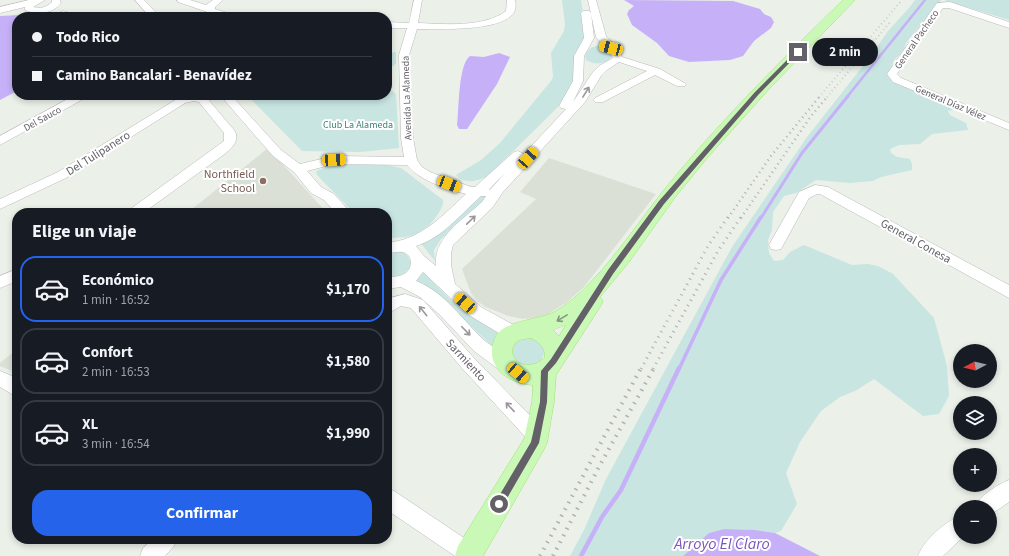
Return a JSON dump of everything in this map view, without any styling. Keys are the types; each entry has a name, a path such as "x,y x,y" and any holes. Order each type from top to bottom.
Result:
{"main road":[{"path":"512,370 527,375 536,374 549,366 610,272 662,202 757,93 849,0"},
{"path":"538,432 539,415 535,395 528,382 512,370 503,360 501,352 506,338 518,331 549,324 567,315 583,302 610,272"},
{"path":"468,555 529,455 538,432 549,366 555,354 551,341 540,332 518,331"}],"street":[{"path":"139,0 150,12"},
{"path":"180,0 217,12"},
{"path":"193,4 203,4 213,0"},
{"path":"211,10 210,6 219,0"},
{"name":"Avenida La Alameda","path":"410,161 407,138 404,55 413,25 418,0"},
{"path":"392,25 460,26 493,22 509,13 511,8 511,0"},
{"path":"449,288 442,259 444,248 448,242 487,204 491,188 563,108 576,89 580,52 589,38 588,22 583,0"},
{"path":"592,0 601,37 616,53 618,59"},
{"path":"36,6 46,9 57,2 58,10 60,12"},
{"name":"General Pacheco","path":"893,76 892,74 940,6 944,4 1009,25"},
{"path":"0,11 36,6 56,12"},
{"path":"584,47 596,45 611,48"},
{"path":"298,169 334,160 410,161 418,170 440,180 470,191 478,192 491,188 581,100 597,74 606,66 618,59 635,63 656,71 681,84"},
{"path":"578,61 584,66 589,67 606,66"},
{"path":"600,100 656,71"},
{"name":"General Díaz Vélez","path":"893,76 897,80 1009,127"},
{"name":"Del Sauco","path":"0,141 74,100"},
{"name":"Del Tulipanero","path":"0,204 56,179 184,100"},
{"name":"Del Tulipanero","path":"141,208 222,150 231,140 232,137 230,132 203,100"},
{"path":"229,100 277,153 298,169 316,190 320,201 326,208"},
{"path":"440,180 491,188"},
{"path":"440,180 463,197 467,202"},
{"name":"General Conesa","path":"776,246 804,195 815,189 823,190 1009,292"},
{"path":"316,190 329,197 339,208"},
{"path":"392,247 428,236 478,192"},
{"path":"392,247 411,249 420,260 475,311 518,331"},
{"path":"395,282 416,273 420,260"},
{"path":"0,282 12,277"},
{"path":"395,282 421,289 438,302 480,346 512,370"},
{"name":"Sarmiento","path":"392,304 401,299 417,304 468,362 538,432"},
{"path":"0,379 12,384"},
{"path":"995,500 1009,490"},
{"path":"392,502 468,555"},
{"path":"929,556 944,539 953,532"},
{"path":"151,556 162,544"}],"shaded area":[{"name":"Northfield School","path":"268,148 322,208 193,208"},
{"path":"549,158 656,194 584,287 566,303 548,314 536,318 523,319 508,316 486,307 477,301 471,293 462,269 536,199 520,192"},
{"path":"12,353 12,371 0,366 0,363"}],"green space":[{"path":"562,0 581,0 586,33 575,80 562,103 488,176 471,181 459,178 456,175 481,160 500,143 551,81 553,77 551,53 564,31 565,24"},
{"path":"915,0 941,0 906,43 904,51 894,60 888,77 896,82 958,109 948,111 950,115 966,123 968,130 932,134 920,144 899,145 890,149 891,153 897,157 910,159 912,170 881,177 873,181 850,183 816,180 796,193 784,196 773,212 772,230 768,240 769,253 774,261 783,260 790,252 804,245 852,265 868,264 878,266 893,274 934,318 947,366 949,396 939,414 923,416 874,379 855,391 840,397 821,411 800,442 786,473 797,504 781,531 775,533 755,530 724,529 709,533 683,556 570,556 584,530 606,479 732,247 807,137 870,57 888,31"},
{"path":"944,0 1009,0 1009,20"},
{"path":"600,46 608,48 612,56 610,59 604,63 593,63 586,60 585,56 592,47"},
{"name":"Club La Alameda","path":"392,52 396,52 396,64 392,67"},
{"name":"Club La Alameda","path":"392,91 396,94 399,148 360,152 302,151 252,100 392,100"},
{"path":"339,165 388,165 401,168 443,200 442,207 428,227 410,236 392,238 392,208 349,208 317,175 316,172 321,169"},
{"path":"480,196 489,196 441,239 434,250 435,261 420,242"},
{"path":"401,252 408,256 411,266 407,272 401,275 392,276 392,253"},
{"path":"423,272 460,309 503,333 492,346 450,306 415,280"},
{"path":"537,337 545,351 541,361 529,367 517,364 509,346 515,338"}],"water":[{"path":"624,0 733,1 760,9 764,14 771,17 774,22 771,28 754,41 743,56 730,60 689,62 669,56 657,43 632,25 627,14 634,6"},
{"path":"12,15 12,94 0,100 0,16"},
{"path":"499,53 510,57 497,84 467,129 459,129 457,125 461,78 466,61 470,56 484,57"},
{"name":"Arroyo El Claro","path":"724,529 755,530 775,533 820,556 683,556 709,533"}],"waterway":[{"path":"847,97 925,0"},
{"path":"761,218 802,153 848,96"},
{"path":"679,369 721,280 761,217"},
{"path":"581,556 602,517 621,490 679,368"}],"railway":[{"path":"819,97 902,0"},
{"path":"827,97 891,21"},
{"path":"728,218 771,156 820,96"},
{"path":"741,218 811,116 828,96"},
{"path":"641,369 708,246 728,217"},
{"path":"653,369 718,251 741,217"},
{"path":"540,556 641,368"},
{"path":"553,556 600,465 654,368"}],"place":[{"name":"Northfield School","path":"263,181"}],"route":[{"path":"499,504 535,443 543,402 545,371 554,361 610,272 686,172 757,93 798,52"}]}
